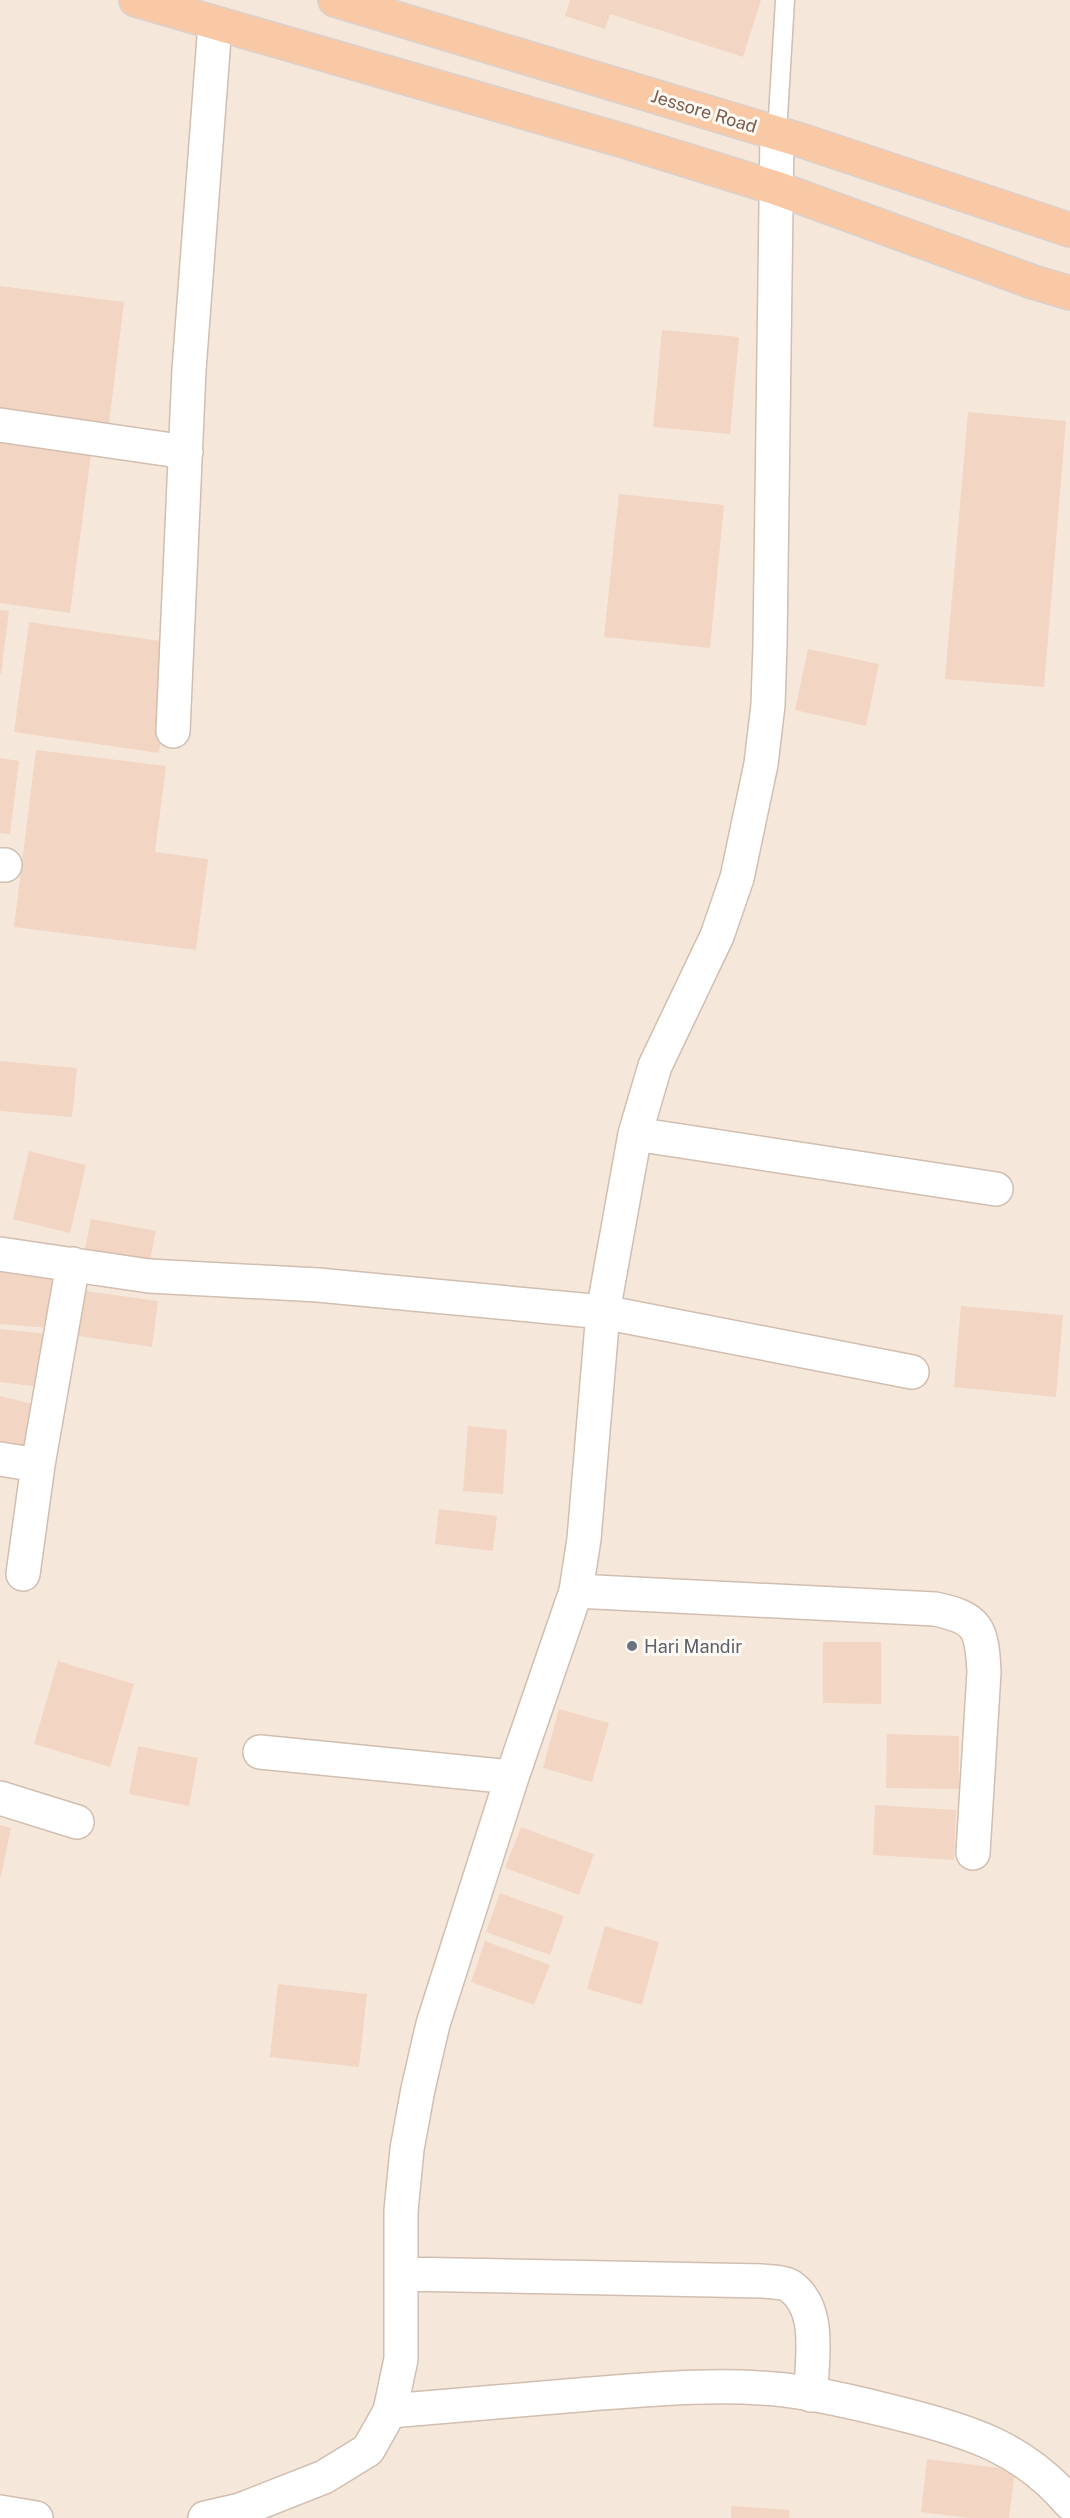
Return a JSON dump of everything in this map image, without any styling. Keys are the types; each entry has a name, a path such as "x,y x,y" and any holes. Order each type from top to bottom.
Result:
{"highway":[{"path":"136,0 624,141 776,189 1033,282 1070,293"},
{"name":"Jessore Road","path":"335,0 777,133 1070,230"}],"street":[{"path":"173,731 189,370 215,24"},
{"path":"205,2518 239,2514 324,2477 368,2450 390,2410 401,2359 401,2211 407,2149 433,2024 512,1777 576,1591 584,1539 603,1312 635,1134 655,1066 717,936 737,878 761,764 768,705 770,633 777,133"},
{"path":"0,425 186,452"},
{"path":"635,1134 996,1189"},
{"path":"0,1254 149,1276 318,1285 603,1312 912,1372"},
{"path":"23,1574 38,1465 73,1264"},
{"path":"0,1459 38,1465"},
{"path":"576,1591 935,1609 958,1614 973,1623 983,1645 984,1672 972,1853"},
{"path":"260,1752 512,1777"},
{"path":"0,1798 77,1822"},
{"path":"401,2274 763,2281 788,2285 805,2300 812,2321 811,2395"},
{"path":"390,2410 707,2387 784,2390 854,2402 935,2422 997,2444 1050,2479 1070,2503"},
{"path":"0,2511 36,2518"}],"lane":[{"path":"777,133 785,0"}],"shaded area":[{"path":"0,0 1070,0 1070,2518 0,2518"}],"building":[{"path":"570,0 761,0 743,57 610,14 605,29 565,16"},
{"path":"0,286 124,302 109,424 0,410"},
{"path":"662,330 739,337 730,434 653,427"},
{"path":"968,412 1066,421 1044,687 945,679"},
{"path":"0,434 92,447 70,613 0,603"},
{"path":"619,494 724,505 710,648 604,637"},
{"path":"0,610 9,611 1,674 0,674"},
{"path":"29,622 174,643 159,753 14,732"},
{"path":"808,649 879,664 866,726 795,710"},
{"path":"36,750 166,766 155,852 208,859 196,950 14,927"},
{"path":"0,758 19,761 10,834 0,833"},
{"path":"0,1061 77,1068 72,1117 0,1111"},
{"path":"29,1151 86,1165 70,1233 13,1219"},
{"path":"91,1219 156,1231 148,1271 83,1259"},
{"path":"0,1266 53,1271 49,1328 0,1324"},
{"path":"78,1290 158,1301 152,1347 72,1335"},
{"path":"961,1306 1063,1315 1056,1397 954,1387"},
{"path":"0,1329 47,1334 41,1387 0,1382"},
{"path":"0,1396 37,1405 24,1459 0,1453"},
{"path":"468,1426 507,1430 503,1494 463,1491"},
{"path":"439,1509 497,1516 493,1551 435,1544"},
{"path":"823,1642 881,1642 881,1704 823,1703"},
{"path":"58,1661 134,1684 110,1767 34,1744"},
{"path":"559,1709 609,1723 592,1782 543,1768"},
{"path":"887,1734 959,1736 959,1789 886,1788"},
{"path":"138,1746 198,1758 189,1806 129,1794"},
{"path":"875,1805 956,1810 954,1860 873,1855"},
{"path":"0,1825 11,1828 1,1877 0,1877"},
{"path":"521,1827 594,1854 579,1895 505,1868"},
{"path":"500,1893 564,1916 550,1955 486,1932"},
{"path":"605,1926 659,1942 642,2005 587,1989"},
{"path":"485,1941 550,1965 534,2005 471,1982"},
{"path":"278,1984 367,1994 359,2067 270,2057"},
{"path":"927,2459 1015,2470 1009,2518 969,2518 921,2512"},
{"path":"731,2506 790,2510 789,2518 731,2518"}],"place":[{"name":"Hari Mandir","path":"632,1646"}]}
